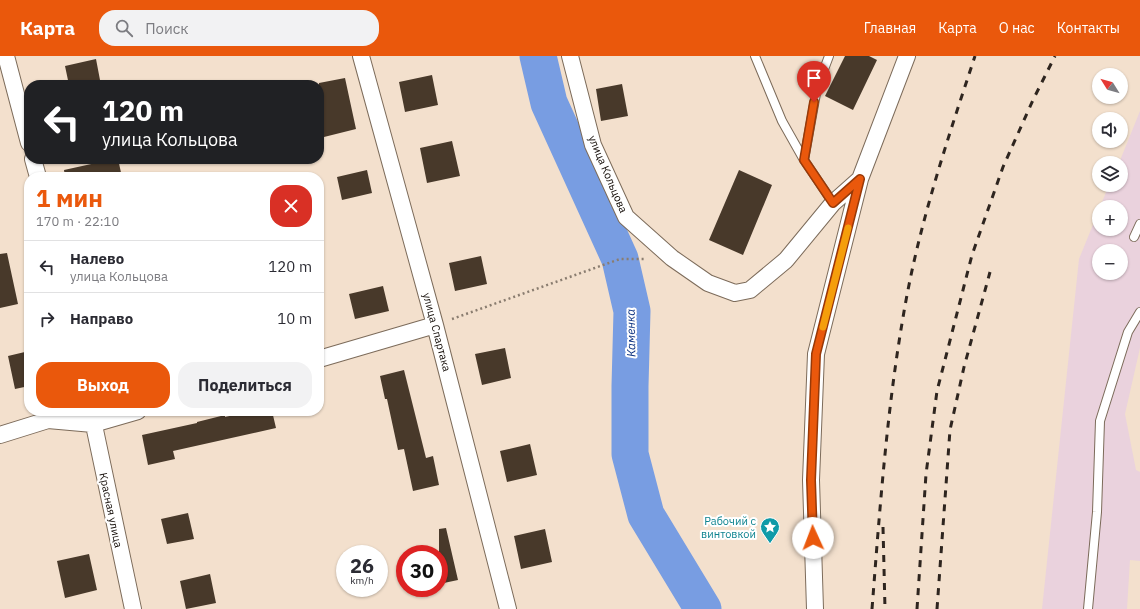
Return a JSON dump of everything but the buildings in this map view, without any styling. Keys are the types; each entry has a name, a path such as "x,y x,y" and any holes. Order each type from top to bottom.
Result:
{"street":[{"path":"6,56 24,124"},
{"name":"улица Спартака","path":"361,56 435,325 508,609"},
{"name":"улица Кольцова","path":"570,56 593,145 626,217 672,258 708,283 735,293 750,290 786,260 833,203 860,179 908,56"},
{"path":"815,609 811,480 816,354 860,179"},
{"path":"324,358 435,325"},
{"path":"0,435 48,420 105,416"},
{"name":"Красная улица","path":"92,418 133,609"}],"lane":[{"path":"755,56 782,121 804,160 833,203"},
{"path":"804,160 817,88 828,56"},
{"path":"1134,237 1140,224"},
{"path":"1088,609 1097,512 1100,421 1128,332 1140,312"}],"path":[{"path":"435,325 620,259 672,258"}],"shaded area":[{"path":"1140,111 1140,348 1125,414 1136,470 1140,472 1140,561 1130,560 1127,609 1042,609 1079,259 1092,227 1092,236 1128,236 1128,200 1103,200 1106,192 1128,192 1128,156 1122,156 1125,148 1128,148 1128,141"}],"waterway":[{"name":"Каменка","path":"538,56 549,103 620,259 632,311 630,454 646,515 703,609"}],"railway":[{"path":"872,609 881,495 893,381 905,306 918,243 945,149 975,56"},
{"path":"917,609 926,474 937,391 972,255 1003,167 1033,100 1055,56"},
{"path":"937,609 950,430 964,367 990,272"},
{"path":"883,527 885,609"}],"slow traffic":[{"path":"823,327 848,228"}],"place":[{"name":"Рабочий с винтовкой","path":"770,544"}],"route":[{"path":"813,538 811,480 816,354 860,179 833,203 804,160 814,102"}]}
